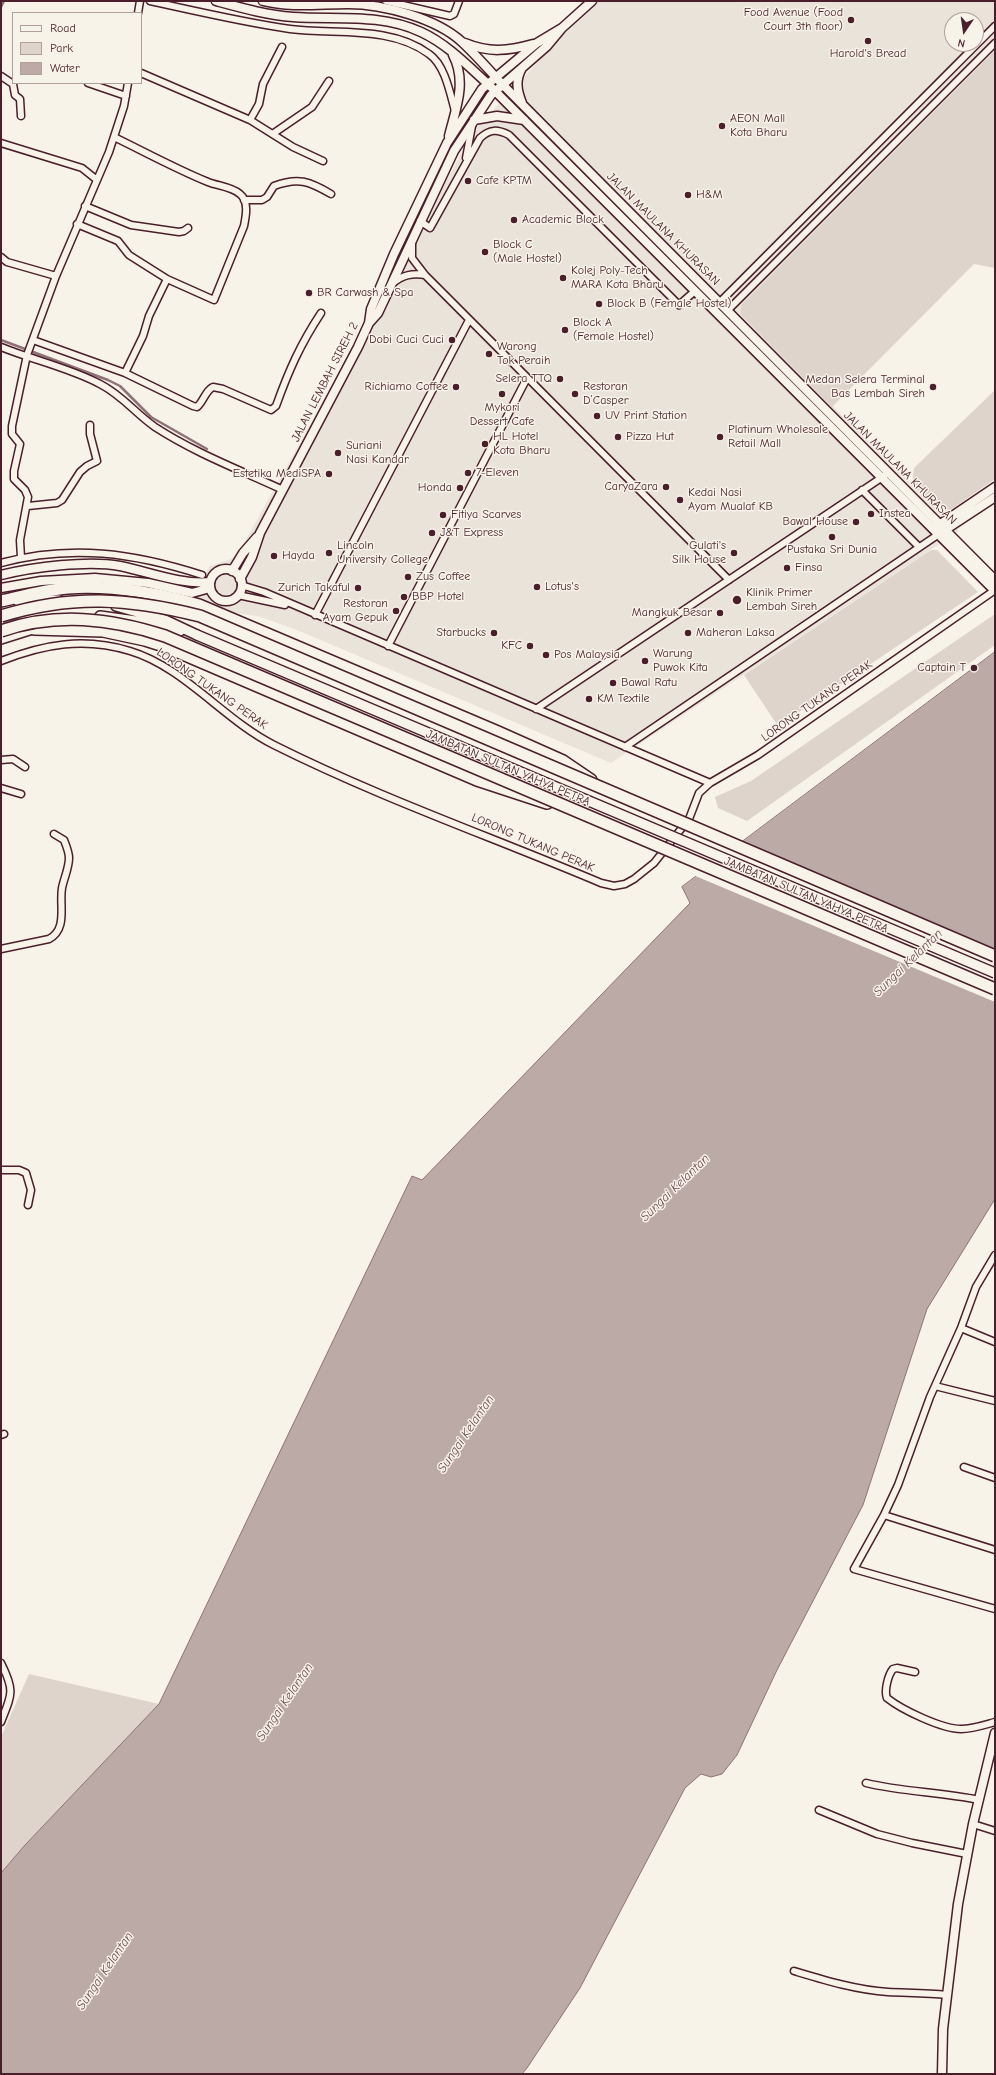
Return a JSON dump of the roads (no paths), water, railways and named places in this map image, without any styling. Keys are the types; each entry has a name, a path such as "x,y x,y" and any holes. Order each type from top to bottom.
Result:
{"highway":[{"path":"1,601 68,588 124,590 174,598 199,605 555,758 605,789"},
{"name":"JAMBATAN SULTAN YAHYA PETRA","path":"1,616 73,601 120,600 200,616 995,956"},
{"name":"JAMBATAN SULTAN YAHYA PETRA","path":"1,631 47,620 97,620 136,627 165,636 995,989"},
{"path":"34,629 77,632 103,631 145,640 164,646 477,780 593,818"}],"main road":[{"path":"1,601 70,600 125,607 165,620 197,635"},
{"path":"1,639 62,619 88,616 121,618 197,635"},
{"name":"JAMBATAN SULTAN YAHYA PETRA","path":"197,635 995,973"}],"street":[{"path":"138,12 140,1"},
{"path":"150,1 244,22 296,30 354,32 380,36 416,46 430,55 439,67 446,82 455,111"},
{"name":"JALAN MAULANA KHURASAN","path":"216,1 274,15 296,17 346,17 393,22 422,32 450,50 488,84 695,291 885,475"},
{"name":"JALAN MAULANA KHURASAN","path":"263,1 295,5 350,4 370,6 427,21 451,33 462,42 524,107 727,310 885,475"},
{"path":"386,1 450,16 454,14 459,1"},
{"path":"369,323 378,313 412,237 454,151 474,120 495,91 547,46 562,28 592,1"},
{"path":"719,303 995,26"},
{"path":"447,143 482,89 537,43 562,28"},
{"path":"462,42 477,48 500,51 537,43"},
{"path":"727,310 995,43"},
{"path":"250,120 259,104 263,84 282,47"},
{"path":"447,143 461,84 459,70 450,50"},
{"path":"524,107 518,94 517,81 526,63"},
{"path":"142,72 250,120 274,134 292,147 323,161"},
{"path":"1,76 12,83"},
{"path":"274,134 312,107 329,81"},
{"path":"13,84 15,95 21,102 21,116"},
{"path":"91,84 126,96"},
{"path":"21,558 20,540 28,506 28,497 25,490 14,479 14,471 20,444 12,434 12,426 27,356 56,276 114,137 126,96 128,84"},
{"path":"474,120 497,116 524,120"},
{"path":"465,164 474,120"},
{"path":"420,221 430,228 480,138 485,133 496,130 509,135 679,305 695,291"},
{"path":"78,224 118,241 129,255 167,279 214,300 244,226 246,216 244,200 240,194 233,190 209,183 114,137"},
{"path":"1,143 82,168 97,180"},
{"name":"JALAN LEMBAH SIREH 2","path":"260,533 369,323 374,302 431,173 447,143"},
{"path":"244,200 262,200 274,186 296,180 315,184 331,194"},
{"path":"85,206 132,226 179,232 188,228"},
{"path":"412,237 412,258 425,275 729,580"},
{"path":"1,257 7,262 56,276"},
{"path":"390,285 403,276 416,274 425,275"},
{"path":"125,373 143,336 149,316 167,279"},
{"path":"32,340 125,373 193,406 197,407 209,389 213,386 271,410 276,406 302,342 321,313"},
{"path":"315,615 469,320"},
{"path":"1,347 99,383 122,398 154,426 172,437 229,466 283,490"},
{"path":"388,646 527,378"},
{"path":"28,506 57,503 62,500 80,472 87,466 98,461 90,434 90,425"},
{"path":"536,709 885,475 995,590"},
{"path":"625,747 927,542 939,530 995,487"},
{"path":"862,490 919,547"},
{"path":"939,530 995,497"},
{"name":"JALAN MAULANA KHURASAN","path":"939,530 995,580"},
{"path":"232,571 243,553 260,533"},
{"path":"210,585 215,597 224,601 229,601 238,595 241,582 252,557 260,533"},
{"path":"1,563 44,554 107,553 169,564 202,575"},
{"path":"1,575 45,567 73,565 117,566 210,585"},
{"path":"1,588 41,581 95,578 148,583 192,593 210,585 219,571 232,571"},
{"path":"232,571 241,582 296,607 710,783"},
{"name":"LORONG TUKANG PERAK","path":"1,661 31,651 72,643 87,642 112,646 142,655 168,670 237,722 274,745 377,792 608,884 625,884 654,863 689,819 699,793 710,783 758,755 995,590"},
{"path":"238,595 296,607"},
{"path":"1,760 14,760 24,767"},
{"path":"1,788 20,794"},
{"path":"1,948 49,939 55,936 58,931 63,907 62,889 69,857 64,840 54,834"},
{"path":"1,1170 19,1170 26,1173 28,1183 31,1188 28,1205"},
{"path":"995,1255 993,1264 976,1287 961,1328 935,1386 898,1485 884,1515 854,1569 995,1610"},
{"path":"961,1328 995,1342"},
{"path":"935,1386 995,1400"},
{"path":"964,1466 995,1478"},
{"path":"884,1515 995,1550"},
{"path":"1,1663 11,1688 11,1696 1,1722"},
{"path":"915,1672 897,1668 892,1669 886,1693 887,1698 933,1723 947,1728 962,1729 995,1722"},
{"path":"942,2074 941,2053 957,1910 973,1824 995,1733"},
{"path":"866,1783 894,1790 951,1794 979,1800"},
{"path":"819,1810 877,1834 967,1854"},
{"path":"973,1824 995,1831"},
{"path":"794,1972 872,1989 947,1995"}],"water":[{"name":"Sungai Kelantan","path":"995,652 995,1199 927,1309 863,1505 777,1670 737,1755 722,1774 711,1777 701,1774 685,1788 580,1988 527,2068 522,2074 1,2074 1,1873 25,1845 159,1704 412,1176 422,1180 690,903 682,887"}],"waterway":[{"path":"1,7 4,1"},
{"path":"1,340 108,380 120,386 151,417 207,449"}],"place":[{"name":"Food Avenue (Food Court 3th floor)","path":"851,20"},
{"name":"Harold's Bread","path":"868,41"},
{"name":"AEON Mall Kota Bharu","path":"722,126"},
{"name":"Cafe KPTM","path":"468,181"},
{"name":"H&M","path":"688,195"},
{"name":"Academic Block","path":"514,220"},
{"name":"Block C (Male Hostel)","path":"485,252"},
{"name":"Kolej Poly-Tech MARA Kota Bharu","path":"563,278"},
{"name":"BR Carwash & Spa","path":"309,293"},
{"name":"Block B (Female Hostel)","path":"599,304"},
{"name":"Block A (Female Hostel)","path":"565,330"},
{"name":"Dobi Cuci Cuci","path":"452,340"},
{"name":"Warong Tok Peraih","path":"489,354"},
{"name":"Selera TTQ","path":"560,379"},
{"name":"Richiamo Coffee","path":"456,387"},
{"name":"Medan Selera Terminal Bas Lembah Sireh","path":"933,387"},
{"name":"Mykori Dessert Cafe","path":"502,394"},
{"name":"Restoran D’Casper","path":"575,394"},
{"name":"UV Print Station","path":"597,416"},
{"name":"Pizza Hut","path":"618,437"},
{"name":"Platinum Wholesale Retail Mall","path":"720,437"},
{"name":"HL Hotel Kota Bharu","path":"485,444"},
{"name":"Suriani Nasi Kandar","path":"338,453"},
{"name":"7-Eleven","path":"468,473"},
{"name":"Estetika MediSPA","path":"329,474"},
{"name":"CaryaZara","path":"666,487"},
{"name":"Honda","path":"460,488"},
{"name":"Kedai Nasi Ayam Mualaf KB","path":"680,500"},
{"name":"Instea","path":"871,514"},
{"name":"Fitiya Scarves","path":"443,515"},
{"name":"Bawal House","path":"856,522"},
{"name":"J&T Express","path":"432,533"},
{"name":"Pustaka Sri Dunia","path":"832,537"},
{"name":"Lincoln University College","path":"329,553"},
{"name":"Gulati's Silk House","path":"734,553"},
{"name":"Hayda","path":"274,556"},
{"name":"Finsa","path":"787,568"},
{"name":"Zus Coffee","path":"408,577"},
{"name":"Lotus's","path":"537,587"},
{"name":"Zurich Takaful","path":"358,588"},
{"name":"BBP Hotel","path":"404,597"},
{"name":"Klinik Primer Lembah Sireh","path":"737,600"},
{"name":"Restoran Ayam Gepuk","path":"396,611"},
{"name":"Mangkuk Besar","path":"720,613"},
{"name":"Starbucks","path":"494,633"},
{"name":"Maheran Laksa","path":"688,633"},
{"name":"KFC","path":"530,646"},
{"name":"Pos Malaysia","path":"546,655"},
{"name":"Warung Puwok Kita","path":"645,661"},
{"name":"Captain T","path":"974,668"},
{"name":"Bawal Ratu","path":"613,683"},
{"name":"KM Textile","path":"589,699"}]}
